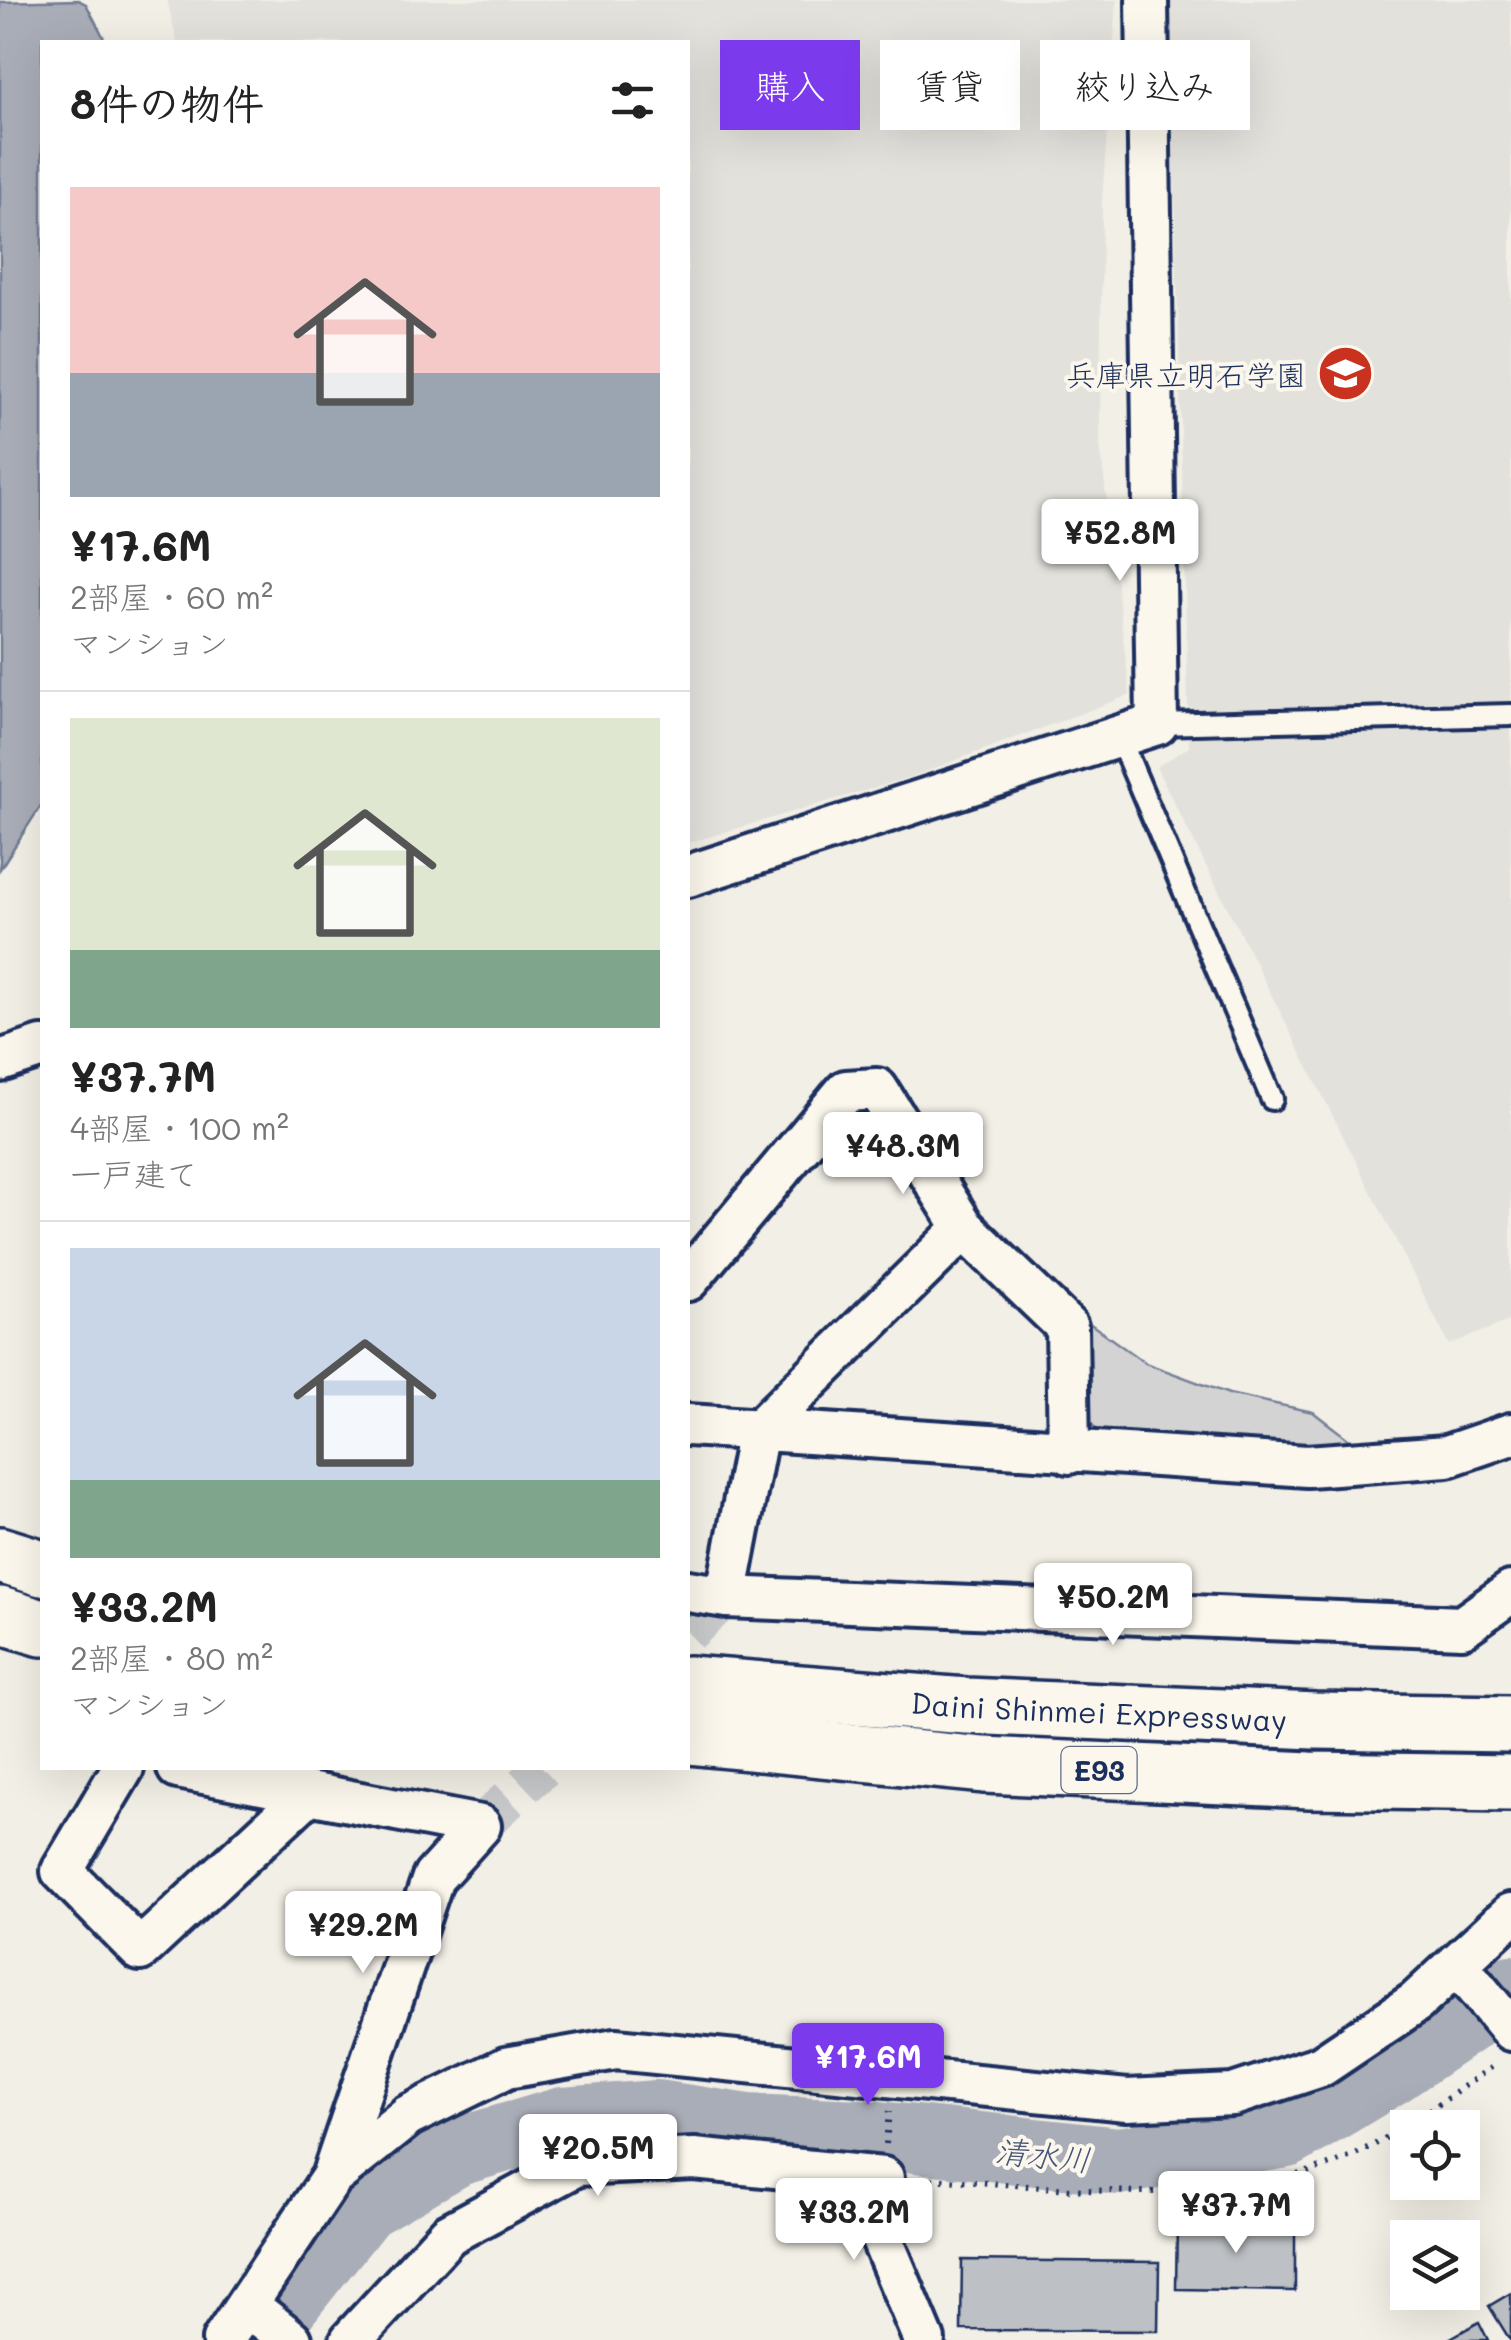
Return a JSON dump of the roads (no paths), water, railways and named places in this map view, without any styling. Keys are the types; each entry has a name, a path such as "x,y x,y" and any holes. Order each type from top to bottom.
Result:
{"highway":[{"path":"0,1555 40,1567"},
{"path":"0,1616 40,1627"},
{"name":"Daini Shinmei Expressway","path":"690,1684 986,1707 1315,1721 1511,1724"},
{"name":"Daini Shinmei Expressway","path":"690,1736 984,1766 1310,1780 1511,1783"}],"street":[{"path":"690,875 1138,732 1147,0"},
{"path":"0,1061 40,1048"},
{"path":"690,1278 846,1091 877,1089 964,1228 1067,1327 1069,1453"},
{"path":"964,1228 758,1430 707,1594 1462,1627 1511,1592"},
{"path":"690,1425 1307,1466 1447,1456 1511,1434"},
{"path":"121,1770 62,1871 140,1950 308,1793"},
{"path":"188,1770 480,1826 433,1878 332,2177 223,2340"},
{"path":"332,2177 408,2116 506,2068 616,2049 1127,2100 1233,2094 1321,2066 1416,2002 1511,1914"},
{"path":"1457,1965 1511,2030"},
{"path":"351,2340 448,2234 577,2164 694,2159 883,2178 873,2218 924,2340"},
{"path":"247,2305 291,2340"}],"lane":[{"path":"1272,1100 1138,732 1511,715"}],"waterway":[{"name":"清水川","path":"256,2340 363,2206 457,2152 563,2121 658,2114 749,2128 860,2133 1119,2161 1287,2134 1391,2071 1511,1989"}],"tunnel":[{"path":"690,1631 726,1597"},
{"path":"480,1826 541,1770"}],"place":[{"name":"兵庫県立明石学園","path":"1345,374"}]}
